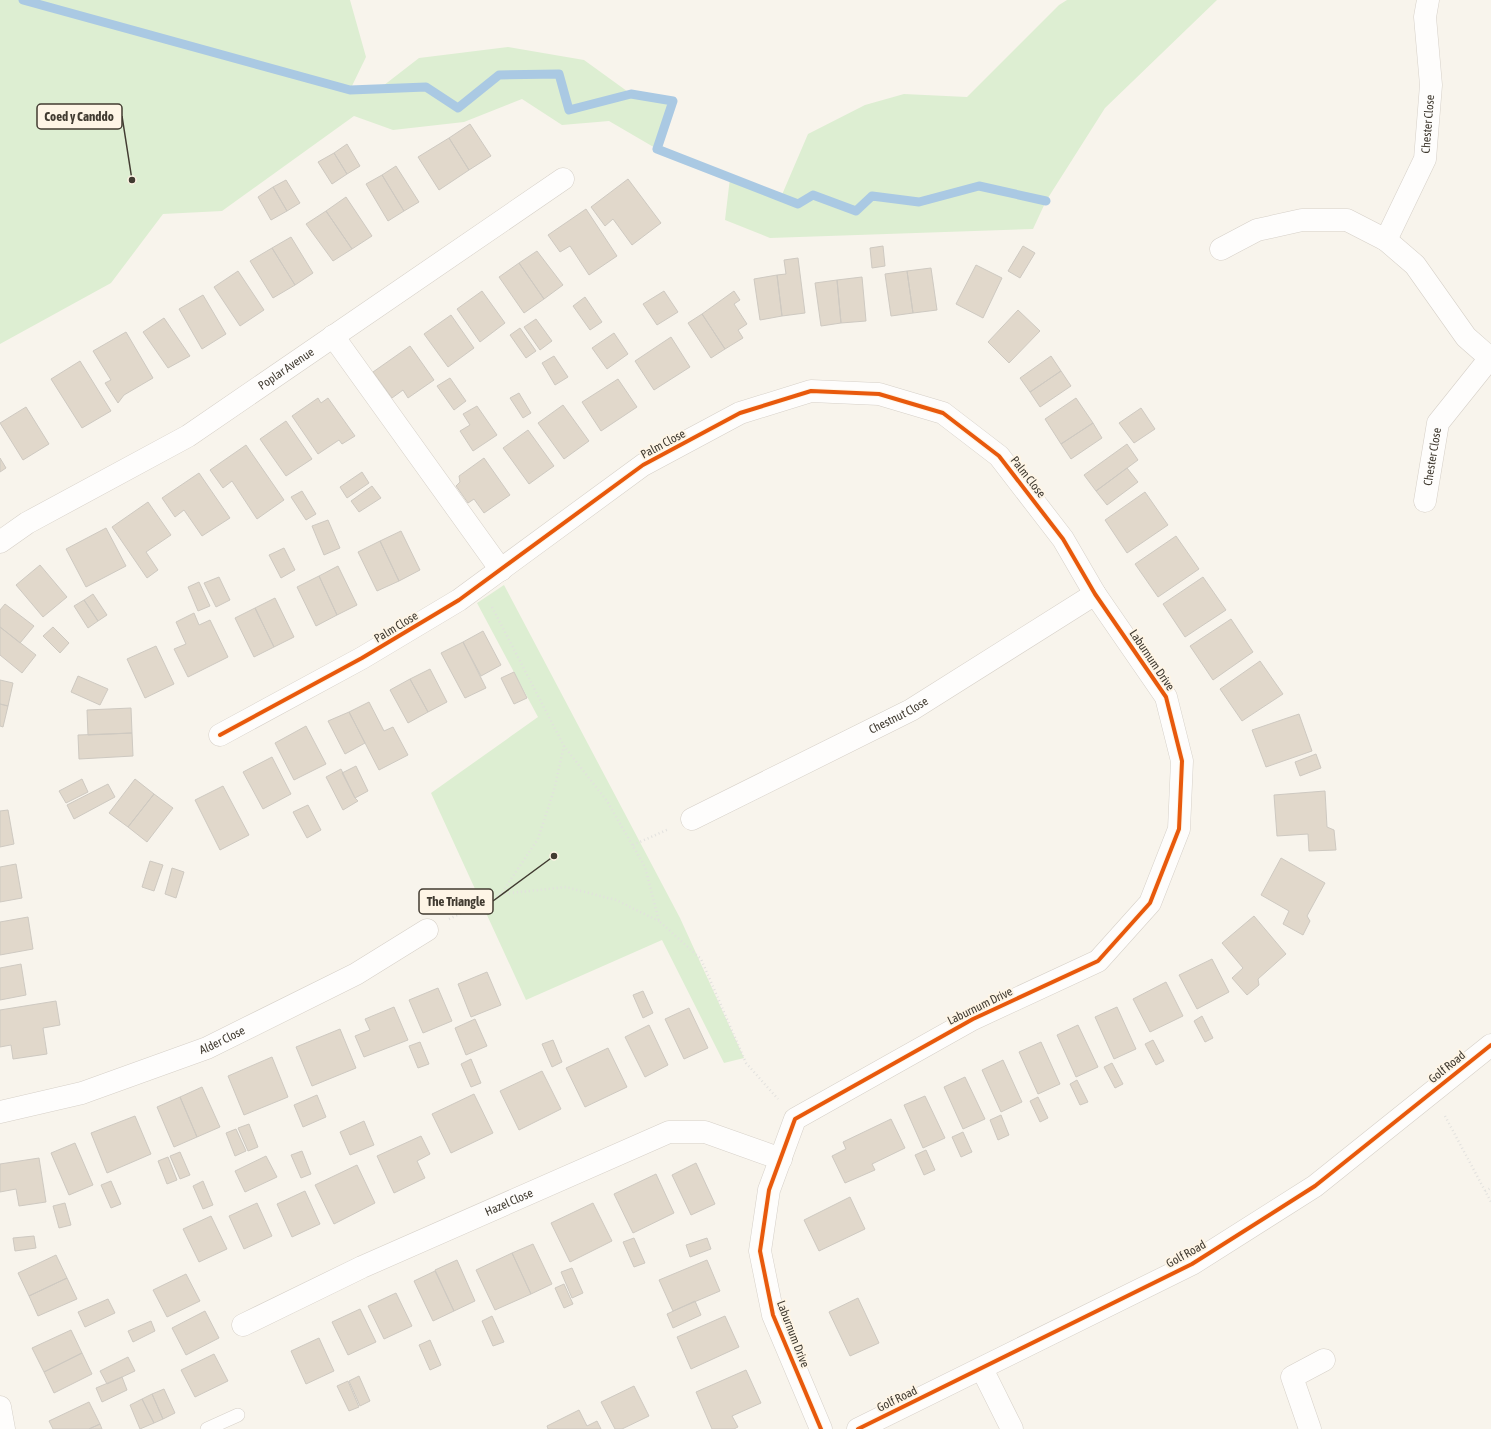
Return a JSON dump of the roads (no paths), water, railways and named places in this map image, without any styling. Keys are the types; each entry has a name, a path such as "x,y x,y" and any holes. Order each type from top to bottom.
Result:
{"street":[{"name":"Chester Close","path":"1386,240 1425,159 1431,85 1425,17 1428,0"},
{"name":"Poplar Avenue","path":"0,542 27,523 188,436 562,179"},
{"name":"Chester Close","path":"1221,249 1257,230 1302,220 1347,220 1386,240 1415,265 1466,336 1490,359 1438,423 1425,501"},
{"path":"333,336 501,570"},
{"name":"Palm Close","path":"220,736 362,658 459,600 643,465 740,414 811,391 879,394 944,414 998,456 1063,539 1095,594"},
{"name":"Chestnut Close","path":"692,819 911,710 1095,594"},
{"name":"Laburnum Drive","path":"821,1429 773,1315 760,1251 769,1190 795,1119 973,1019 1098,961 1150,903 1179,829 1182,761 1166,697 1095,594"},
{"name":"Alder Close","path":"0,1112 82,1093 208,1048 356,974 427,930"},
{"name":"Golf Road","path":"858,1429 1192,1264 1315,1186 1491,1045"},
{"name":"Hazel Close","path":"243,1325 362,1267 669,1132 705,1132 781,1159"},
{"path":"1310,1429 1292,1376 1324,1360"},
{"path":"982,1369 1012,1429"},
{"path":"0,1407 4,1429"}],"lane":[{"path":"208,1429 238,1415"}],"waterway":[{"path":"23,0 350,90 426,87 458,108 499,75 559,74 569,110 631,94 673,101 657,149 798,204 813,195 856,211 872,196 919,202 979,186 1046,201"}],"place":[{"name":"Coed y Canddo","path":"132,180"},
{"name":"The Triangle","path":"554,856"}]}
